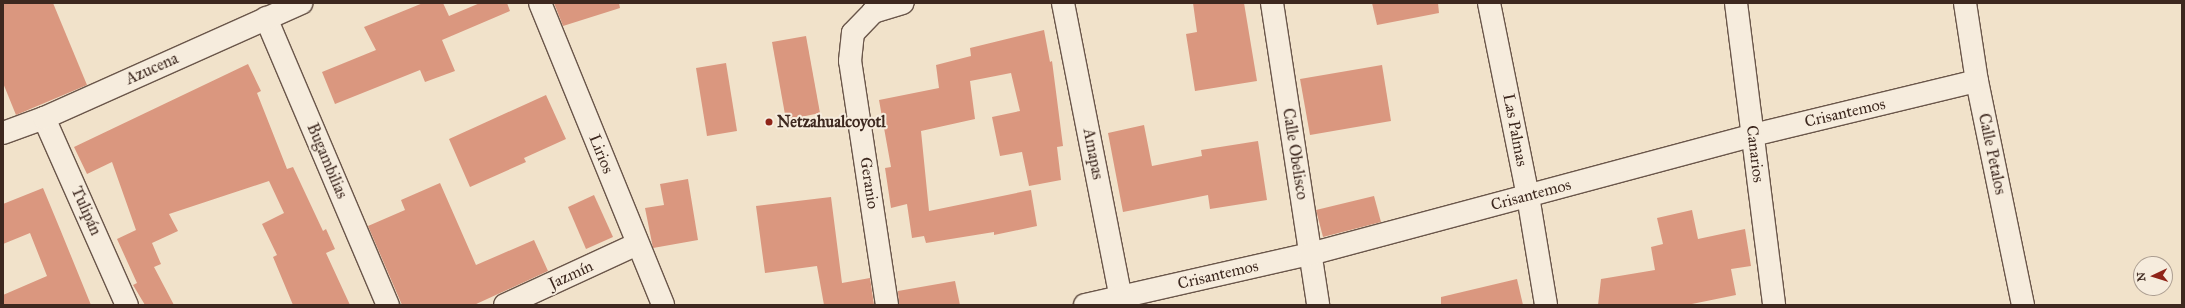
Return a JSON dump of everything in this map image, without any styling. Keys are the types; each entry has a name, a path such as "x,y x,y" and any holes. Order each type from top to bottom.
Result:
{"street":[{"name":"Azucena","path":"3,133 44,118 301,3"},
{"name":"Lirios","path":"540,3 663,305"},
{"name":"Geranio","path":"887,305 850,61 853,33 873,12 903,3"},
{"name":"Amapas","path":"1063,3 1121,301"},
{"name":"Calle Obelisco","path":"1272,3 1318,305"},
{"name":"Las Palmas","path":"1489,3 1528,196 1546,305"},
{"name":"Canarios","path":"1736,3 1774,305"},
{"name":"Calle Petalos","path":"1965,3 1977,81 2023,305"},
{"name":"Bugambilias","path":"266,18 388,305"},
{"name":"Crisantemos","path":"1085,305 1121,301 1310,254 1752,135 1977,81"},
{"name":"Tulipán","path":"44,118 127,305"},
{"name":"Jazmín","path":"505,305 637,244"}],"building":[{"path":"3,3 53,3 87,85 16,115 3,83"},
{"path":"423,3 443,3 449,16 480,3 507,3 510,11 442,40 455,71 425,82 420,70 335,104 322,72 376,50 364,27"},
{"path":"554,3 619,3 620,8 563,26"},
{"path":"1193,3 1244,3 1257,81 1195,91 1186,34 1197,32"},
{"path":"1372,3 1438,3 1439,13 1377,25"},
{"path":"1044,30 1050,62 1052,61 1063,146 1057,147 1061,180 1029,186 1022,152 1000,156 992,117 1020,111 1011,73 970,81 975,119 921,131 929,211 1031,190 1037,226 994,235 994,232 926,243 924,236 912,238 907,204 891,208 885,168 891,167 879,100 939,88 936,65 971,56 970,48"},
{"path":"806,36 820,113 786,120 772,42"},
{"path":"726,63 737,131 707,136 696,68"},
{"path":"248,64 261,91 257,93 287,169 293,167 323,231 326,229 335,249 326,253 350,305 293,305 273,257 277,255 262,224 284,213 269,181 169,214 178,231 152,243 161,264 154,267 174,305 145,305 133,285 137,283 117,239 136,230 112,162 87,174 74,147"},
{"path":"1382,65 1391,121 1310,135 1300,79"},
{"path":"546,95 566,139 524,158 526,162 470,187 449,139"},
{"path":"1144,125 1152,166 1202,156 1201,150 1258,141 1267,200 1210,209 1208,195 1123,212 1108,133"},
{"path":"688,179 698,240 653,248 645,208 664,205 660,184"},
{"path":"440,183 476,265 534,240 548,271 474,305 402,305 368,226 405,210 401,200"},
{"path":"43,188 91,305 3,305 3,295 47,276 30,233 3,244 3,204"},
{"path":"594,195 613,237 586,249 568,207"},
{"path":"1374,196 1381,222 1323,237 1316,210"},
{"path":"831,197 842,283 870,278 874,305 824,305 817,266 765,273 756,206"},
{"path":"1692,210 1698,239 1745,229 1751,266 1731,269 1736,295 1687,305 1598,305 1601,279 1655,270 1651,247 1663,244 1657,218"},
{"path":"1517,279 1523,305 1441,305 1441,297"},
{"path":"955,281 960,305 899,305 898,291"}],"place":[{"name":"Netzahualcoyotl","path":"769,122"}]}
